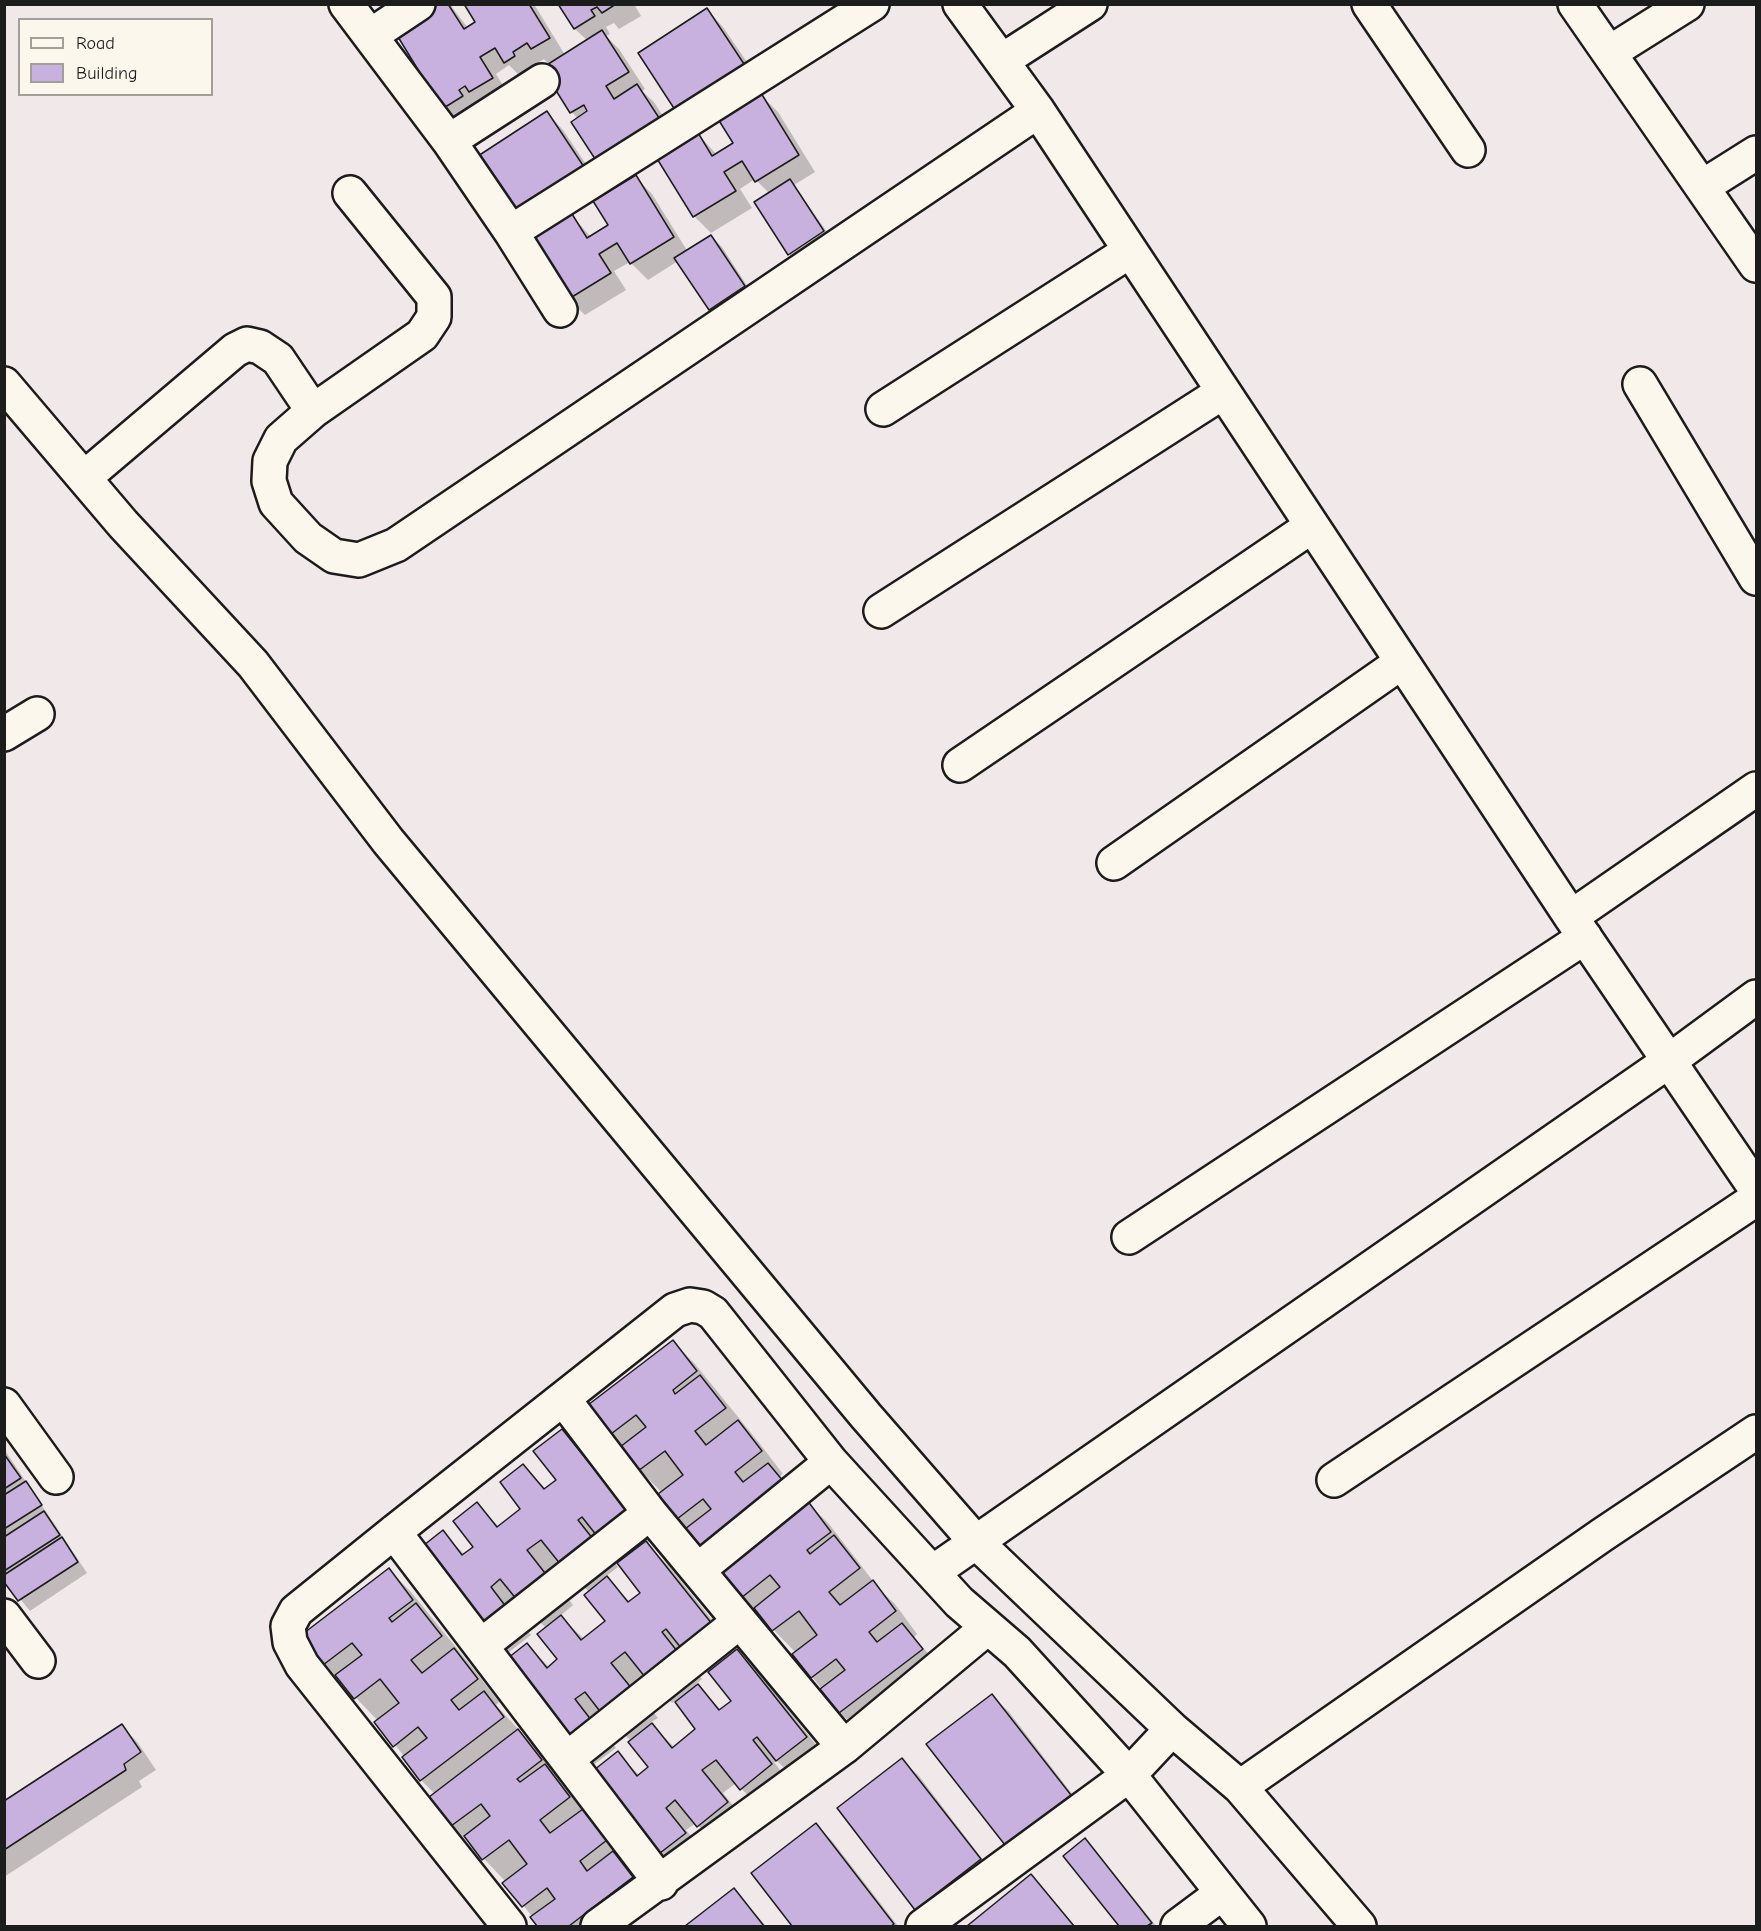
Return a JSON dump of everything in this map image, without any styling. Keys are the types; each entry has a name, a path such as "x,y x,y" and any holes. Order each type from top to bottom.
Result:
{"street":[{"path":"346,4 449,141 511,232 560,310"},
{"path":"370,36 418,4"},
{"path":"511,232 872,4"},
{"path":"960,4 1038,111 1578,927 1756,1189"},
{"path":"1003,60 1090,4"},
{"path":"1369,4 1468,150"},
{"path":"1575,4 1756,264"},
{"path":"1609,53 1687,4"},
{"path":"449,141 542,81"},
{"path":"350,193 434,297 434,317 422,335 313,411 281,439 270,461 269,480 276,503 308,538 334,556 359,560 396,545 1038,111"},
{"path":"1701,187 1756,153"},
{"path":"883,409 1130,251"},
{"path":"84,478 235,350 247,344 260,347 278,359 313,411"},
{"path":"4,384 123,524 253,664 388,841 821,1363 975,1541 1172,1729 1240,1787 1359,1926"},
{"path":"1640,384 1756,578"},
{"path":"881,610 1223,392"},
{"path":"960,765 1312,526"},
{"path":"1114,863 1402,662"},
{"path":"4,734 37,714"},
{"path":"1129,1238 1578,927 1756,789"},
{"path":"933,1572 1669,1061 1756,997"},
{"path":"1335,1479 1756,1199"},
{"path":"509,1926 302,1665 290,1641 288,1626 296,1611 394,1532 564,1400 675,1310 690,1305 703,1307 713,1313 831,1461 958,1602 1017,1652 1129,1775 1221,1894 1249,1926"},
{"path":"564,1400 650,1513 738,1622 844,1747"},
{"path":"4,1404 56,1478"},
{"path":"1240,1787 1602,1535 1756,1432"},
{"path":"698,1570 831,1461"},
{"path":"482,1646 650,1513"},
{"path":"394,1532 661,1883"},
{"path":"4,1616 39,1661"},
{"path":"567,1759 738,1622"},
{"path":"598,1926 661,1883 844,1747 987,1628"},
{"path":"923,1926 1129,1775 1172,1729"},
{"path":"1178,1926 1221,1894"}],"building":[{"path":"430,4 448,4 464,29 475,22 464,4 529,4 550,38 531,49 527,43 513,52 515,56 504,63 495,48 480,57 493,78 469,92 465,86 459,90 463,96 442,109 392,27"},
{"path":"558,4 616,4 602,13 597,7 591,10 595,16 574,29"},
{"path":"707,8 748,70 679,116 638,53"},
{"path":"602,30 629,72 606,86 614,99 637,84 663,124 599,165 571,122 587,111 584,105 570,113 542,68"},
{"path":"761,93 799,155 755,182 742,161 724,172 736,191 693,217 656,157 697,131 712,156 733,143 718,119"},
{"path":"547,111 588,173 519,219 478,156"},
{"path":"636,175 674,237 630,264 617,243 599,254 611,273 567,300 530,238 572,214 587,238 608,225 593,201"},
{"path":"790,179 824,231 788,255 754,202"},
{"path":"711,235 745,286 709,310 674,258"},
{"path":"673,1340 697,1371 673,1390 675,1394 700,1375 726,1408 695,1431 706,1445 738,1420 762,1451 735,1472 743,1482 768,1463 789,1488 705,1553 685,1529 711,1509 703,1499 677,1519 658,1494 683,1475 665,1451 638,1471 620,1447 646,1427 636,1415 607,1437 584,1408"},
{"path":"562,1429 632,1516 601,1541 582,1517 578,1520 597,1544 565,1570 541,1540 527,1550 552,1582 522,1606 500,1579 491,1587 510,1612 485,1632 419,1549 443,1530 462,1555 473,1547 453,1521 477,1502 497,1527 520,1509 500,1482 523,1464 544,1489 556,1480 533,1451"},
{"path":"4,1454 21,1478 4,1489"},
{"path":"26,1481 42,1505 4,1529 4,1495"},
{"path":"807,1500 831,1532 807,1550 810,1554 834,1535 860,1568 829,1592 840,1605 873,1580 896,1611 869,1632 877,1642 902,1623 923,1649 839,1713 820,1689 845,1670 836,1659 811,1678 792,1654 817,1635 799,1611 772,1631 754,1608 780,1587 770,1575 741,1598 719,1568"},
{"path":"44,1511 60,1535 4,1571 4,1537"},
{"path":"62,1537 78,1562 18,1601 4,1582 4,1575"},
{"path":"646,1541 716,1629 685,1653 666,1629 662,1632 681,1656 649,1682 625,1652 611,1663 637,1695 606,1719 585,1692 575,1699 595,1725 569,1745 503,1662 527,1643 547,1668 557,1659 537,1634 561,1615 581,1640 605,1621 584,1595 607,1576 628,1602 640,1593 617,1563"},
{"path":"389,1568 413,1600 389,1618 392,1622 416,1603 442,1636 411,1660 422,1673 454,1648 478,1679 451,1700 459,1710 484,1691 504,1717 420,1781 402,1757 427,1738 418,1727 393,1747 374,1722 399,1703 380,1679 354,1699 335,1675 362,1655 352,1643 323,1665 300,1636"},
{"path":"737,1649 807,1737 776,1761 757,1737 753,1740 772,1764 740,1790 716,1760 702,1770 728,1802 697,1827 675,1800 666,1808 686,1833 660,1853 594,1770 618,1751 637,1776 648,1767 628,1742 652,1723 672,1748 695,1729 675,1702 698,1684 719,1710 731,1701 708,1672"},
{"path":"992,1694 1071,1795 1005,1845 926,1744"},
{"path":"122,1724 141,1752 124,1764 126,1770 4,1850 4,1801"},
{"path":"518,1729 542,1760 517,1779 520,1782 545,1764 570,1797 540,1820 550,1833 583,1809 607,1840 580,1861 587,1871 613,1851 633,1877 569,1926 537,1926 530,1917 555,1899 547,1888 522,1907 502,1883 527,1864 509,1840 482,1860 464,1836 490,1816 481,1804 451,1826 429,1797"},
{"path":"902,1758 981,1859 915,1910 837,1808"},
{"path":"816,1823 894,1924 891,1926 792,1926 751,1873"},
{"path":"1085,1838 1152,1923 1147,1926 1119,1926 1063,1856"},
{"path":"1031,1874 1074,1926 967,1926"},
{"path":"734,1888 764,1926 685,1926"}]}
